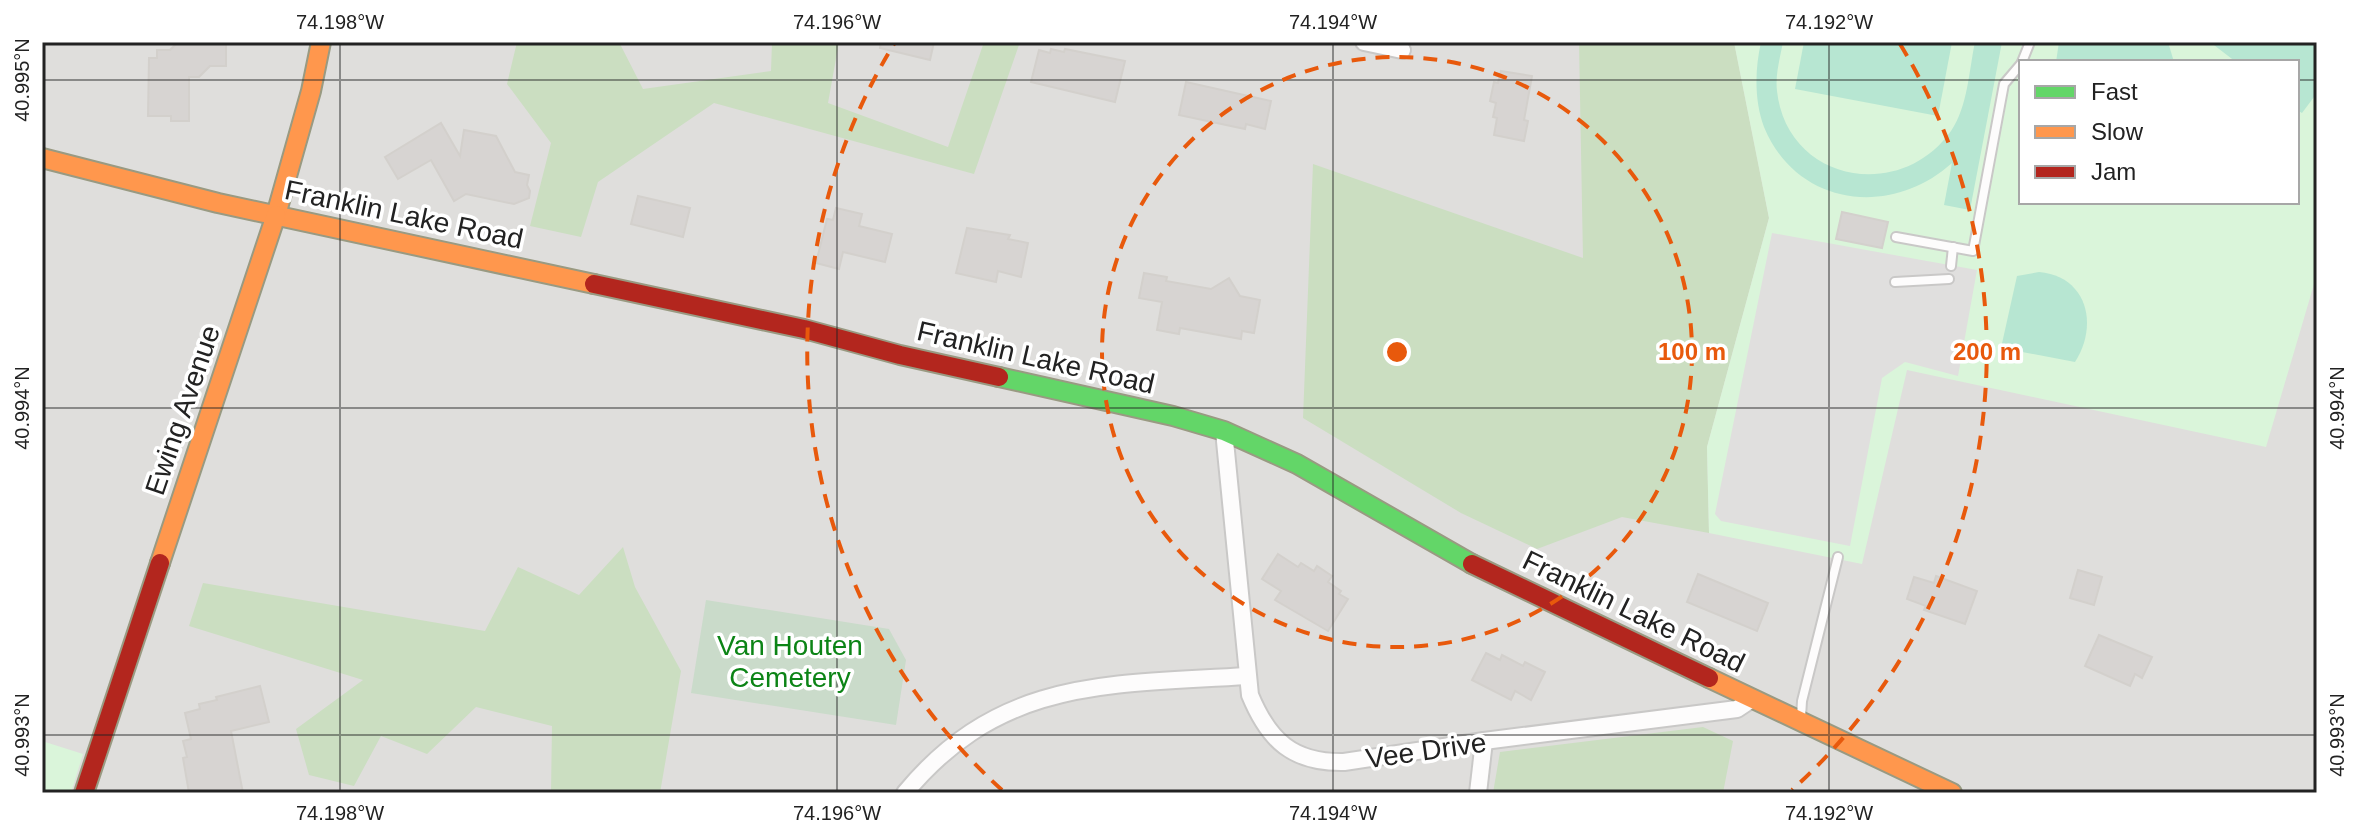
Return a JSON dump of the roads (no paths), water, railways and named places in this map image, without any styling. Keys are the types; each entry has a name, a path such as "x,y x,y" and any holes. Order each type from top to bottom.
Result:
{"main road":[{"name":"Ewing Avenue","path":"84,793 276,215 311,91 321,42"},
{"name":"Franklin Lake Road","path":"42,158 218,203 804,329 900,355 1173,416 1224,431 1297,464 1499,578 1952,793"}],"street":[{"path":"1364,42 1402,50"},
{"name":"Vee Drive","path":"1224,431 1246,676 1259,717 1286,749 1305,758 1344,762 1737,709 1752,699"},
{"path":"905,793 947,750 979,726 1058,693 1092,686 1246,676"},
{"path":"1478,793 1484,741"}],"lane":[{"path":"1896,237 1973,251 2004,84 2019,66"},
{"path":"1951,266 1953,247"},
{"path":"1895,282 1949,279"},
{"path":"1800,722 1802,701 1838,557"}],"park label":[{"name":"Van Houten Cemetery","path":"790,661"}]}
